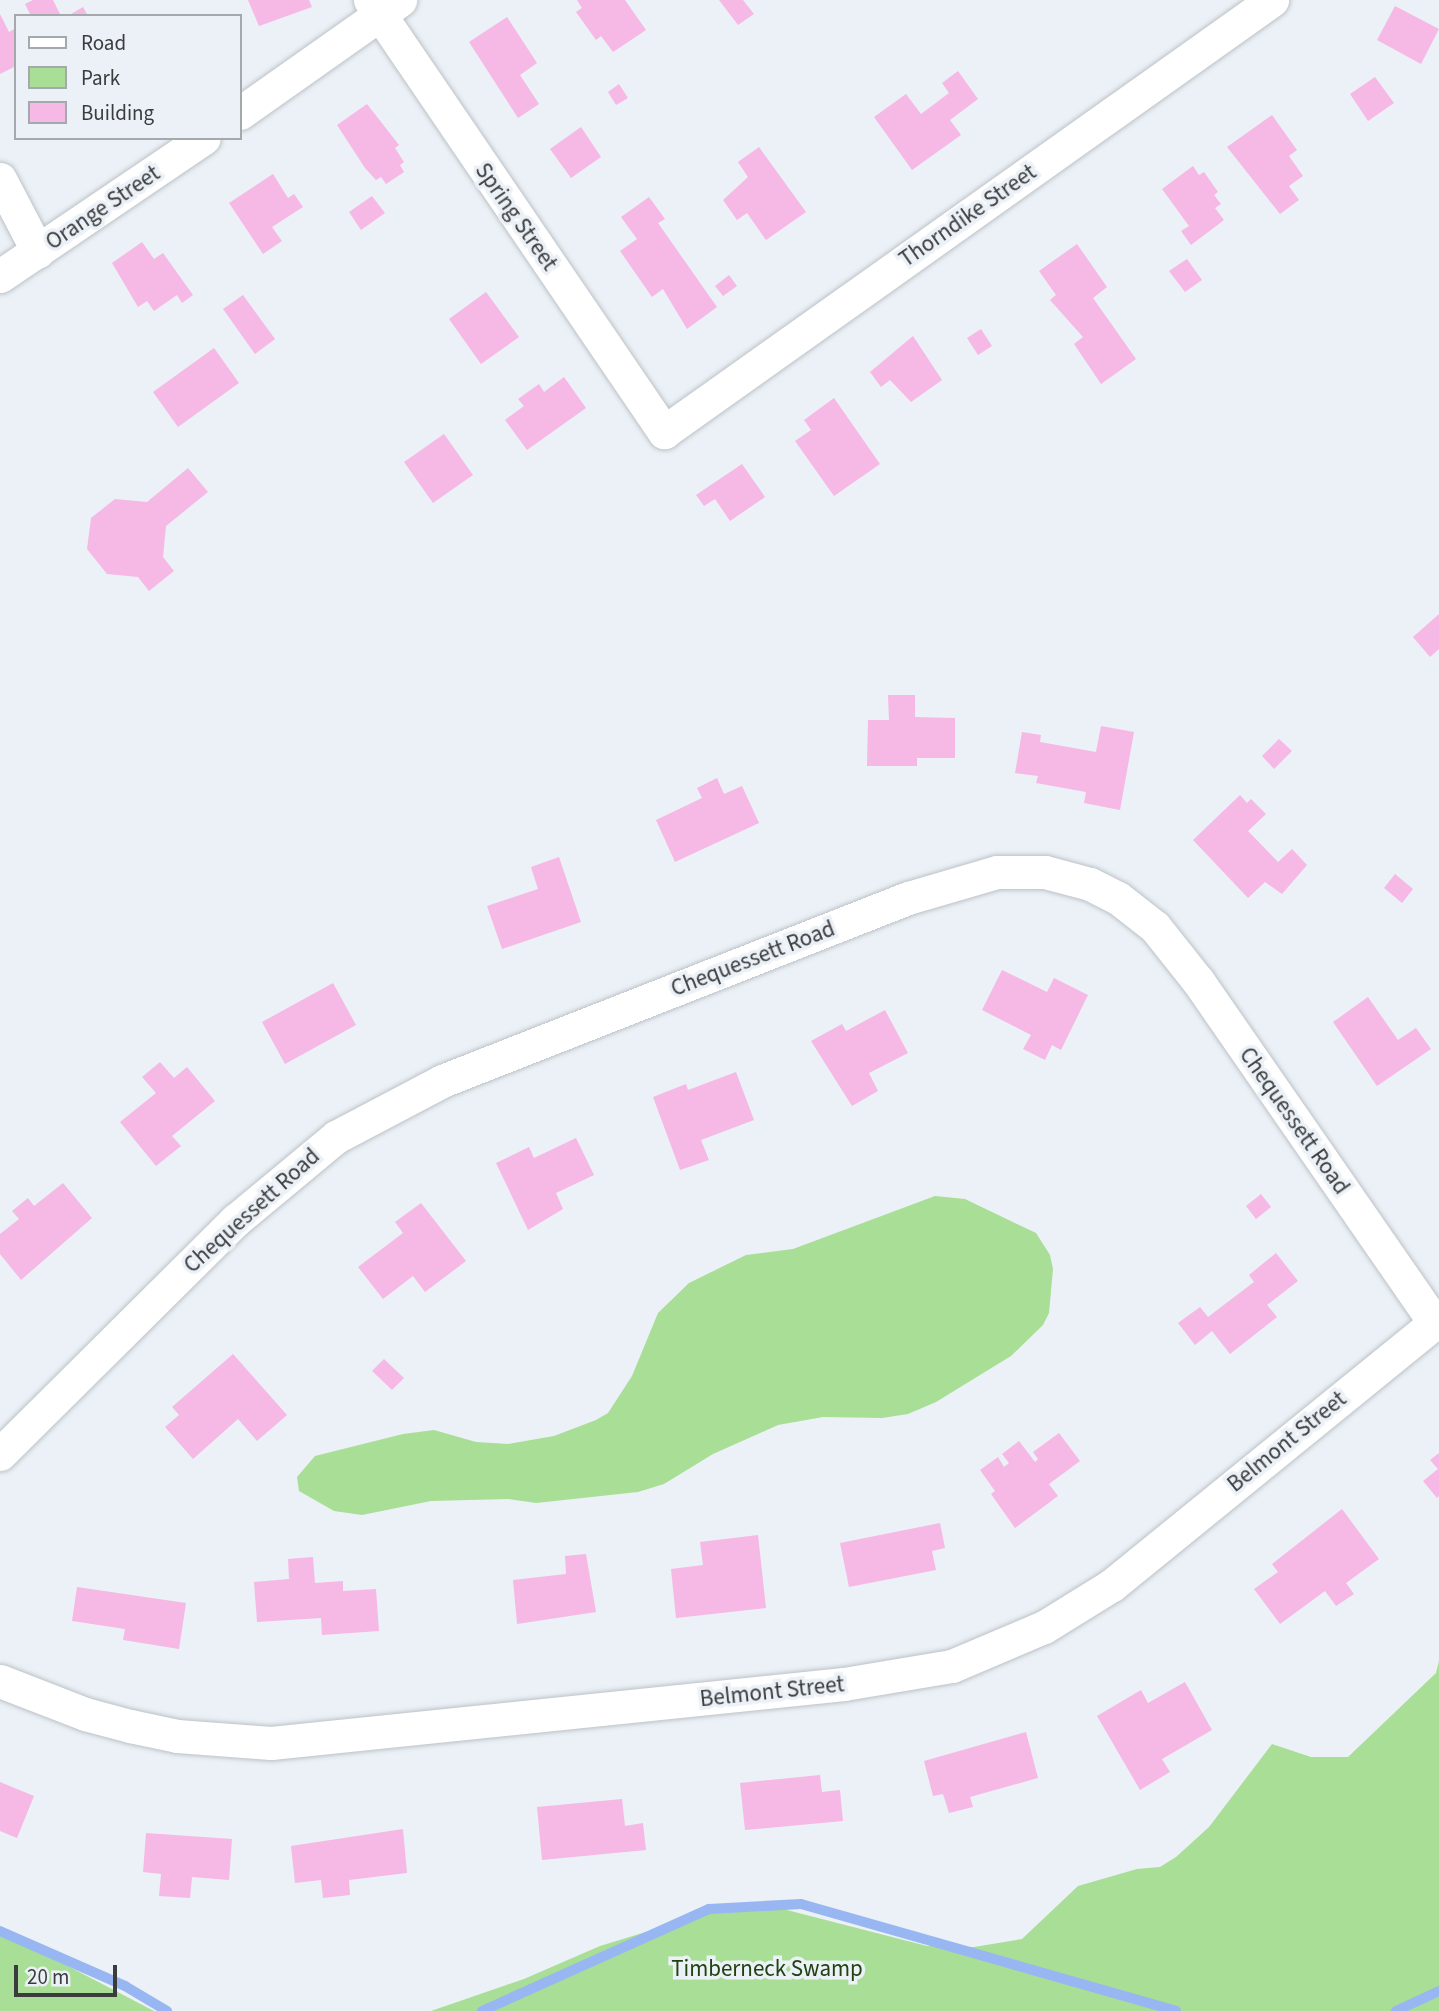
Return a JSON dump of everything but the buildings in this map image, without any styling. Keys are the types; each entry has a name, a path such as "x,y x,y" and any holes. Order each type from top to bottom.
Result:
{"street":[{"name":"Thorndike Street","path":"664,432 1272,0"},
{"name":"Spring Street","path":"383,5 664,432"},
{"path":"242,111 383,5"},
{"name":"Orange Street","path":"0,276 201,140"},
{"path":"0,178 38,252"},
{"name":"Chequessett Road","path":"0,1454 236,1220 345,1132 442,1081 908,898 997,872 1045,872 1090,884 1118,898 1155,927 1198,981 1437,1321"},
{"name":"Belmont Street","path":"0,1681 62,1706 130,1727 189,1737 271,1743 844,1684 952,1666 1044,1627 1112,1585 1437,1321"}],"green space":[{"path":"935,1196 965,1199 1036,1233 1050,1255 1053,1269 1049,1313 1043,1325 1011,1356 936,1402 908,1414 882,1418 823,1417 778,1425 713,1454 664,1484 638,1492 536,1503 508,1499 431,1501 362,1515 334,1511 299,1491 297,1477 315,1456 403,1434 434,1430 476,1442 508,1444 554,1436 596,1420 608,1413 632,1376 658,1313 689,1283 746,1255 793,1249"},
{"name":"Timberneck Swamp","path":"1439,1661 1439,2011 431,2011 524,1979 600,1946 737,1904 783,1909 927,1946 974,1947 1022,1939 1078,1886 1137,1869 1160,1867 1176,1857 1209,1827 1272,1744 1311,1757 1348,1757 1436,1673"},
{"path":"0,1931 37,1950 154,2011 0,2011"}],"waterway":[{"path":"482,2011 709,1909 801,1904 1176,2011"},
{"path":"0,1931 125,1986 167,2011"},
{"path":"1396,2011 1439,1991"}]}
